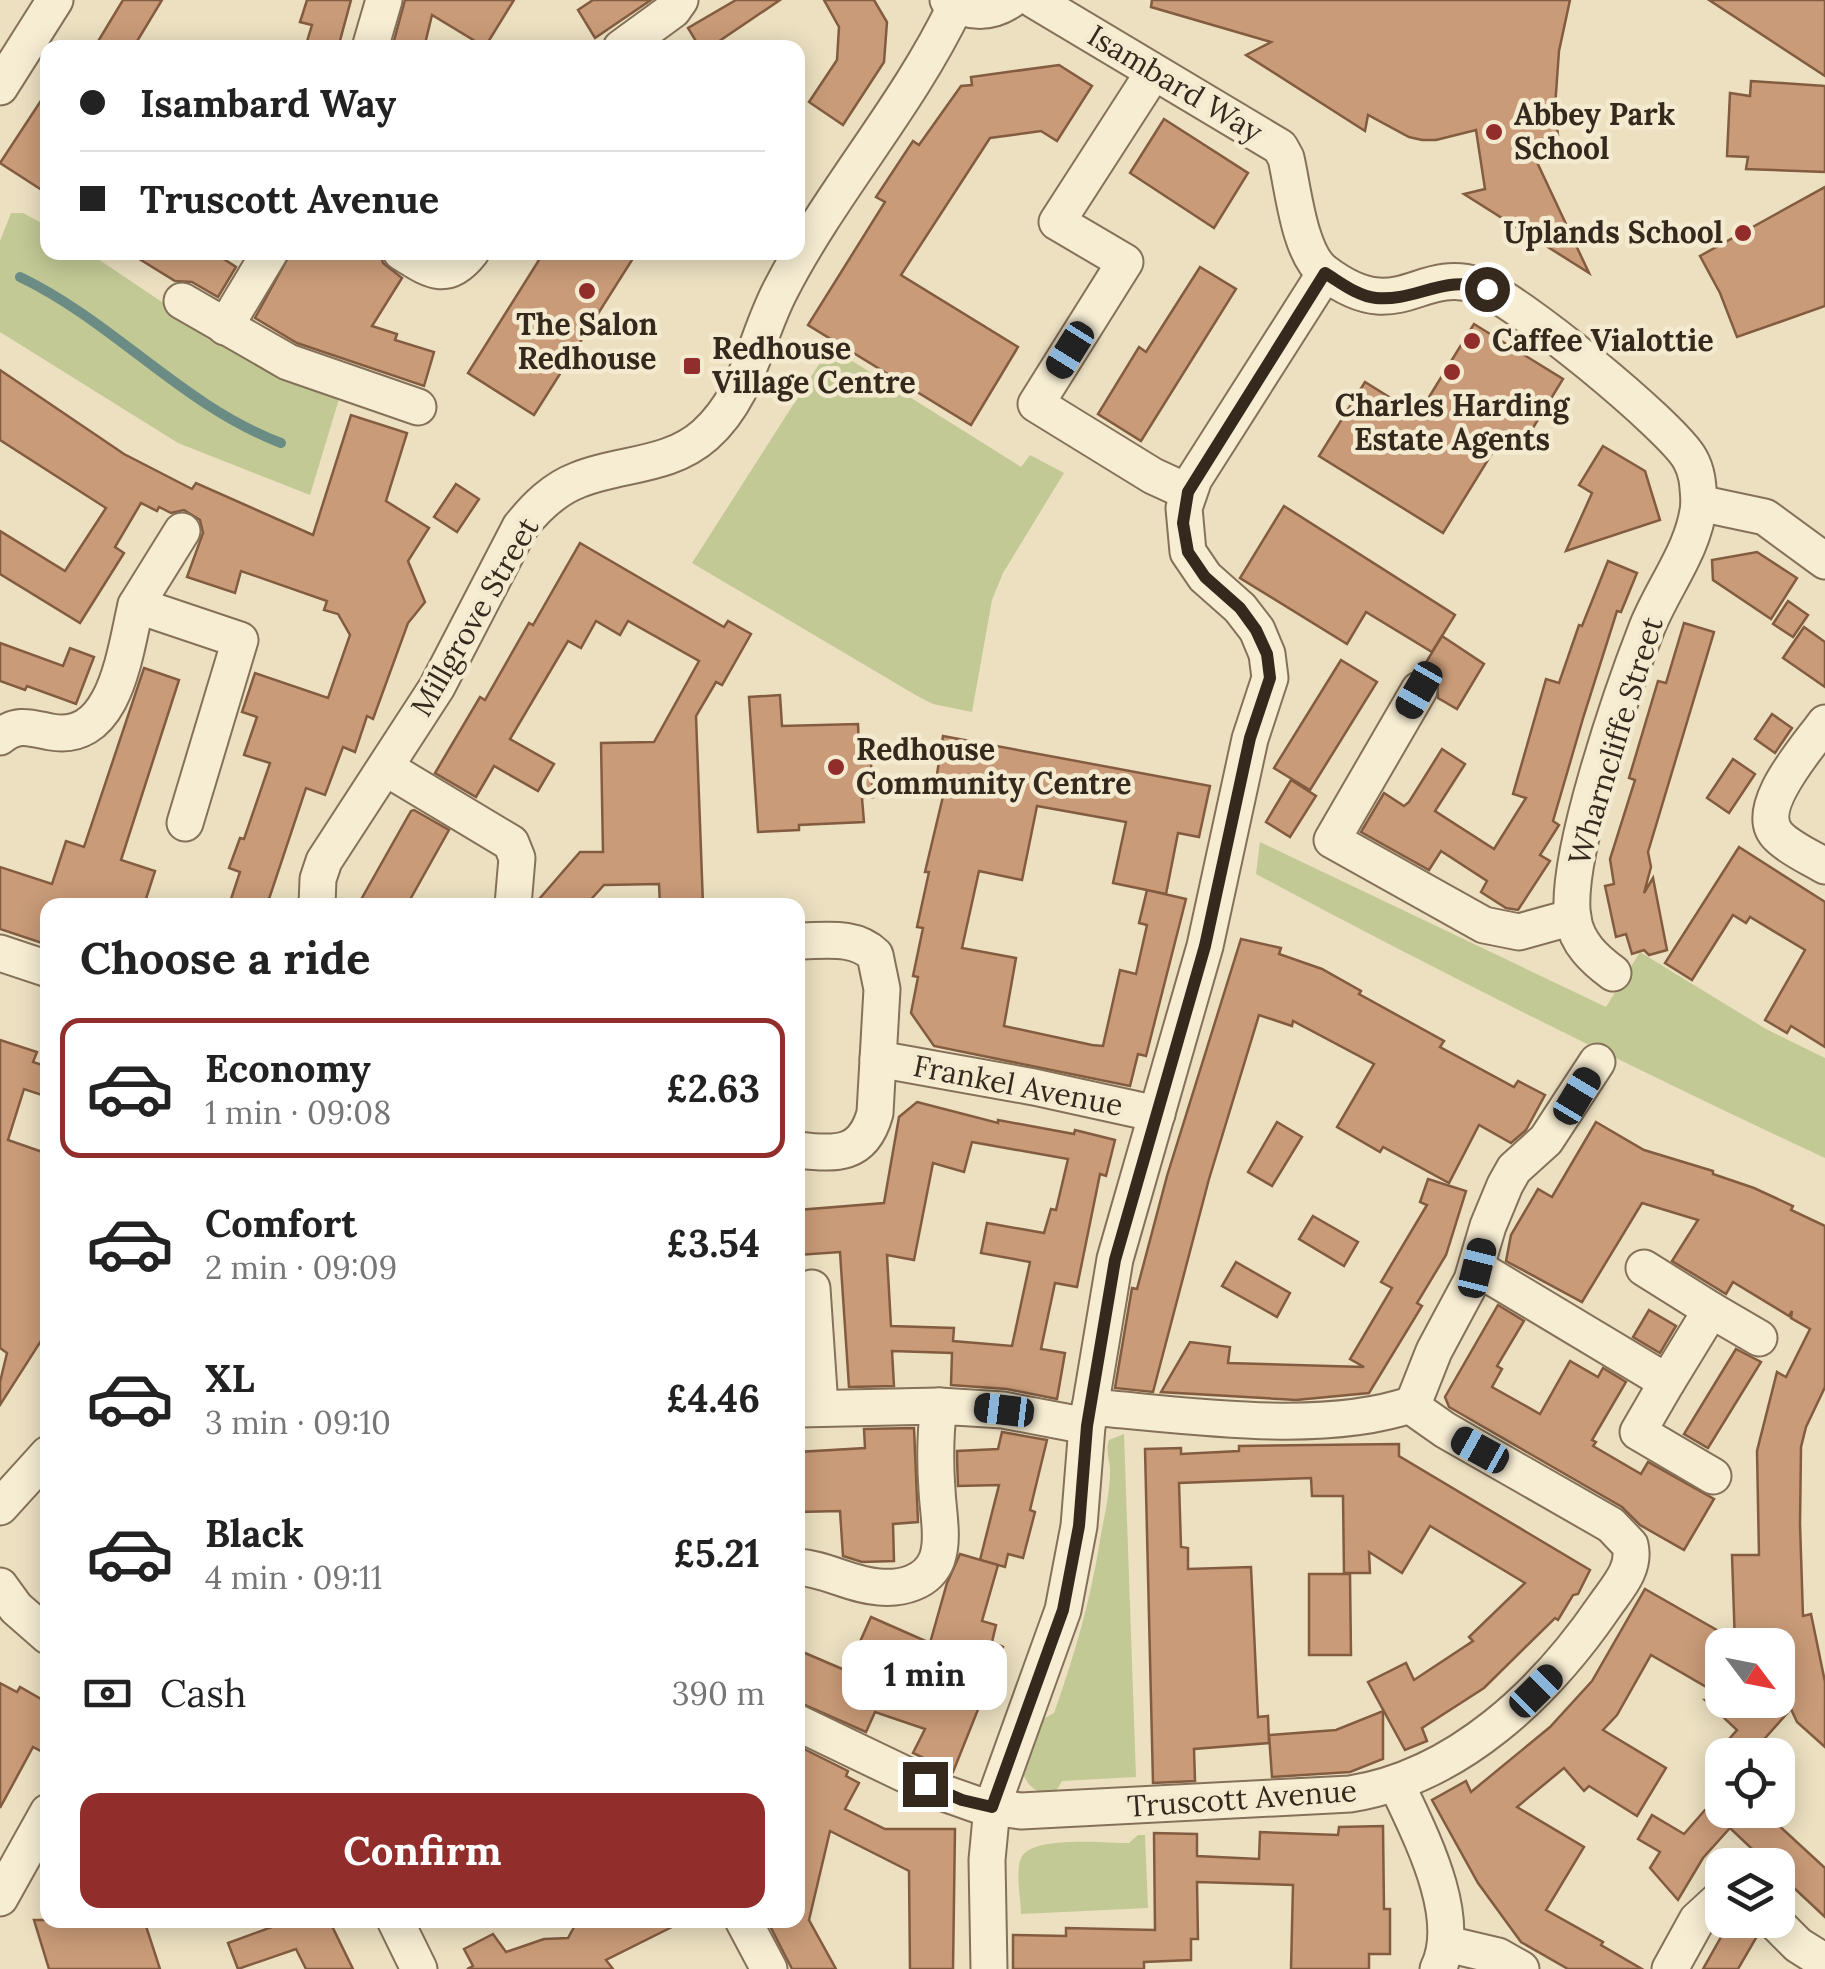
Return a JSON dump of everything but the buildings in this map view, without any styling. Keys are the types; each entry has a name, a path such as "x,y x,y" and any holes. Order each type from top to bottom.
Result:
{"street":[{"path":"0,87 55,0"},
{"path":"372,40 384,0"},
{"path":"632,40 673,10 680,0"},
{"path":"952,3 971,10 990,10 1012,0"},
{"name":"Isambard Way","path":"1034,0 1280,146 1307,247 1325,273"},
{"name":"Millgrove Street","path":"805,250 925,65 952,3"},
{"path":"1154,73 1057,222 1124,262 1036,404 1143,470 1188,492"},
{"path":"225,327 265,260"},
{"path":"415,260 438,272 451,270 462,260"},
{"name":"Millgrove Street","path":"317,898 324,860 437,688 513,538 537,506 577,480 682,452 704,436 732,404 780,289 799,260"},
{"path":"990,1969 987,1860 992,1807 1063,1610 1079,1526 1089,1417 1115,1260 1205,946 1250,738 1270,678 1267,654 1256,630 1240,608 1205,577 1188,552 1183,523 1188,492 1325,273 1357,292 1380,298 1457,282 1487,289 1579,355 1672,437 1689,456 1698,479 1699,504 1765,516 1825,561"},
{"path":"182,300 288,362 418,407"},
{"name":"Wharncliffe Street","path":"1572,918 1577,864 1599,776 1646,631 1692,534 1699,504"},
{"path":"0,737 21,726 77,732 95,722 110,699 136,605 182,531"},
{"path":"136,605 240,640 185,823"},
{"path":"1419,690 1332,840 1484,925 1519,932 1572,918 1590,954 1612,973"},
{"path":"1825,723 1780,787 1771,806 1770,824 1778,836 1825,866"},
{"path":"386,768 511,843 518,858 513,898"},
{"name":"Frankel Avenue","path":"805,941 854,942 875,955 882,989 875,1113 864,1136 843,1152 805,1150"},
{"path":"0,954 40,966"},
{"name":"Frankel Avenue","path":"878,1060 1034,1087 1158,1114"},
{"path":"812,1288 809,1408 939,1406 1089,1417 1262,1420 1380,1415 1414,1404 1434,1351 1477,1268 1493,1214 1514,1169 1546,1140 1597,1062"},
{"path":"1477,1268 1667,1382"},
{"path":"1644,1268 1760,1338"},
{"path":"1711,1310 1638,1432 1713,1476"},
{"name":"Truscott Avenue","path":"805,1726 944,1794 992,1807 1053,1811 1350,1794 1396,1783 1444,1761 1536,1691 1583,1638 1632,1559 1630,1545 1611,1526 1445,1430 1414,1404"},
{"path":"805,1568 883,1588 912,1584 930,1571 940,1542 935,1442 939,1406"},
{"path":"0,1507 40,1463"},
{"path":"0,1586 16,1608 40,1629"},
{"path":"1396,1783 1440,1893 1442,1956 1498,1956 1521,1969"},
{"path":"0,1898 40,1826"},
{"path":"1670,1969 1697,1920 1705,1913"},
{"path":"400,1928 419,1969"},
{"path":"747,1928 770,1969"},
{"path":"1791,1938 1825,1962"}],"green space":[{"path":"11,213 23,213 40,222 40,260 99,260 217,339 294,381 339,399 310,495 178,443 0,332 0,241"},
{"path":"830,347 1021,467 1030,455 1064,473 1003,573 992,600 972,712 919,697 692,563"},
{"path":"1260,842 1606,1007 1640,952 1766,1029 1825,1058 1825,1158 1538,1020 1256,874"},
{"path":"1124,1434 1136,1777 1062,1781 1053,1796 1033,1788 1021,1769 1038,1722 1054,1713 1075,1649 1106,1506 1108,1444"},
{"path":"1138,1835 1145,1835 1148,1908 1021,1914 1018,1871 1021,1858 1028,1851 1054,1843 1129,1843"}],"waterway":[{"path":"20,277 87,317 212,408 281,443"}],"place":[{"name":"Abbey Park School","path":"1494,132"},
{"name":"Uplands School","path":"1743,233"},
{"name":"The Salon Redhouse","path":"587,291"},
{"name":"Caffee Vialottie","path":"1472,341"},
{"name":"Redhouse Village Centre","path":"692,366"},
{"name":"Charles Harding Estate Agents","path":"1452,372"},
{"name":"Redhouse Community Centre","path":"836,767"}],"route":[{"path":"925,1784 944,1794 992,1807 1063,1610 1079,1526 1096,1363 1115,1260 1205,946 1250,738 1270,678 1267,654 1256,630 1240,608 1205,577 1188,552 1183,523 1188,492 1325,273 1357,292 1380,298 1457,282 1487,289"}]}
